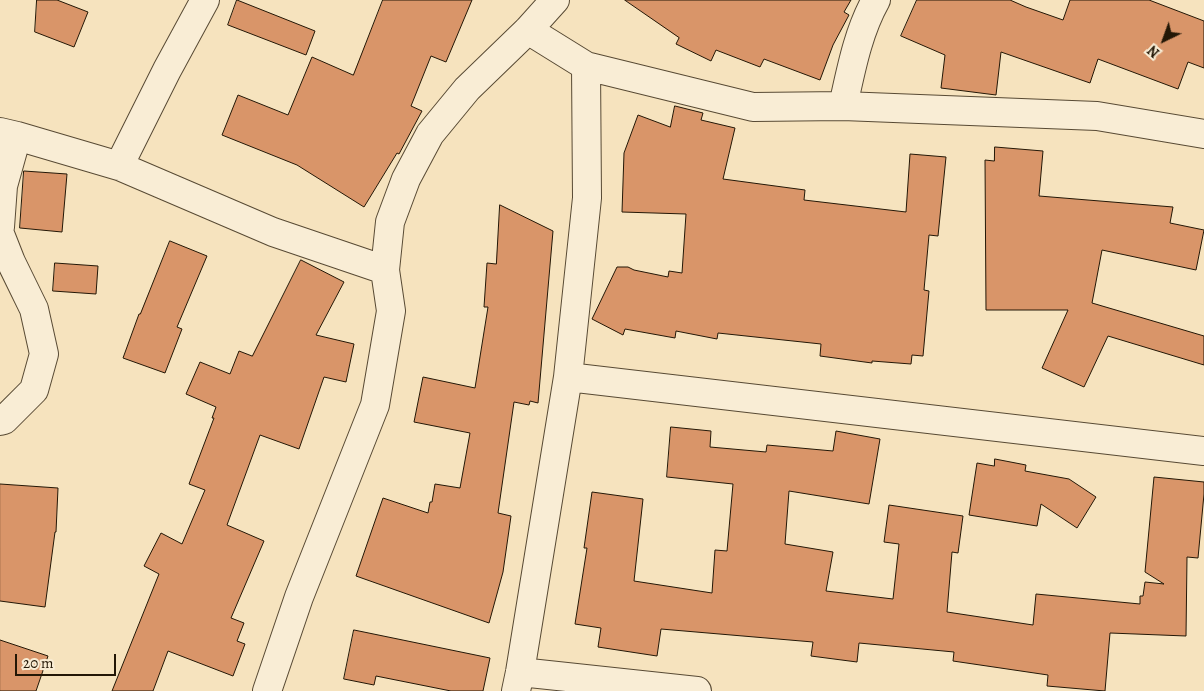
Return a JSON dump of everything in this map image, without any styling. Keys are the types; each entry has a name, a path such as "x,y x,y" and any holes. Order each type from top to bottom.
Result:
{"street":[{"path":"119,166 167,70 205,0"},
{"path":"267,691 299,597 375,406 391,311 385,270 390,222 406,179 430,134 467,89 528,30 555,0"},
{"path":"843,106 855,56 869,13 876,0"},
{"path":"528,30 586,66 753,107 843,106 1097,116 1204,134"},
{"path":"586,66 587,198 568,377 518,681 697,691"},
{"path":"0,227 9,134 119,166 273,232 385,270"},
{"path":"0,234 11,262 34,309 44,354 34,390 0,422"},
{"path":"568,377 1204,451"}],"building":[{"path":"37,0 57,0 88,12 74,47 35,32"},
{"path":"237,0 315,31 306,55 228,25"},
{"path":"383,0 472,0 446,62 431,56 411,106 422,111 399,154 397,153 364,207 297,165 222,135 238,95 288,115 312,57 353,75"},
{"path":"625,0 851,0 844,12 849,15 833,45 820,80 764,59 760,67 716,50 711,61 676,44 679,38"},
{"path":"917,0 1010,0 1063,20 1070,0 1149,0 1204,21 1204,68 1188,62 1178,89 1098,59 1090,83 1001,52 996,95 941,88 945,55 901,36"},
{"path":"675,106 703,113 701,120 735,128 723,179 805,190 804,200 906,212 910,154 946,157 938,236 929,235 924,290 929,291 923,356 912,355 911,364 872,361 872,363 820,356 821,344 718,333 717,339 676,331 675,338 625,329 623,335 592,319 617,267 628,267 668,277 669,271 682,273 686,214 622,212 624,153 638,115 670,127"},
{"path":"995,147 1043,151 1039,196 1173,207 1170,223 1204,230 1196,270 1102,250 1092,303 1204,336 1204,365 1108,336 1084,387 1042,368 1068,310 986,310 985,160 994,161"},
{"path":"24,171 67,174 62,232 20,228"},
{"path":"500,205 553,231 538,403 530,401 529,405 514,402 498,513 511,516 503,572 489,623 356,576 383,498 428,513 435,484 460,488 470,433 414,422 423,377 475,388 488,307 484,307 487,263 496,264"},
{"path":"170,241 207,256 177,327 182,329 165,373 123,358 139,314"},
{"path":"301,260 344,282 316,335 354,344 346,382 324,377 299,449 260,435 227,525 264,541 231,618 244,623 237,641 245,644 233,676 168,651 153,691 112,691 159,574 144,566 161,533 182,544 205,490 189,484 214,418 212,418 216,407 186,394 200,362 230,374 239,351 252,356"},
{"path":"55,263 98,266 96,294 53,291"},
{"path":"671,427 711,431 710,447 766,452 767,445 833,451 836,431 880,439 869,504 789,491 785,544 833,552 826,591 893,599 899,544 884,542 889,505 963,516 958,553 952,552 947,612 1033,625 1036,594 1140,604 1140,596 1143,596 1145,582 1164,584 1145,572 1154,477 1204,482 1198,558 1187,557 1186,636 1110,633 1105,691 1047,686 1048,675 953,661 954,652 859,643 857,662 811,656 813,642 661,629 657,656 598,647 601,628 575,624 587,548 584,548 592,492 643,499 634,581 712,593 715,550 727,551 733,484 667,477"},
{"path":"995,459 1026,465 1025,471 1069,479 1096,497 1077,528 1041,504 1037,526 969,515 977,463 994,466"},
{"path":"0,484 58,488 56,532 45,607 0,601"},
{"path":"354,630 490,658 483,691 451,691 376,676 374,685 344,679"},
{"path":"0,640 48,656 36,691 0,691"}]}
